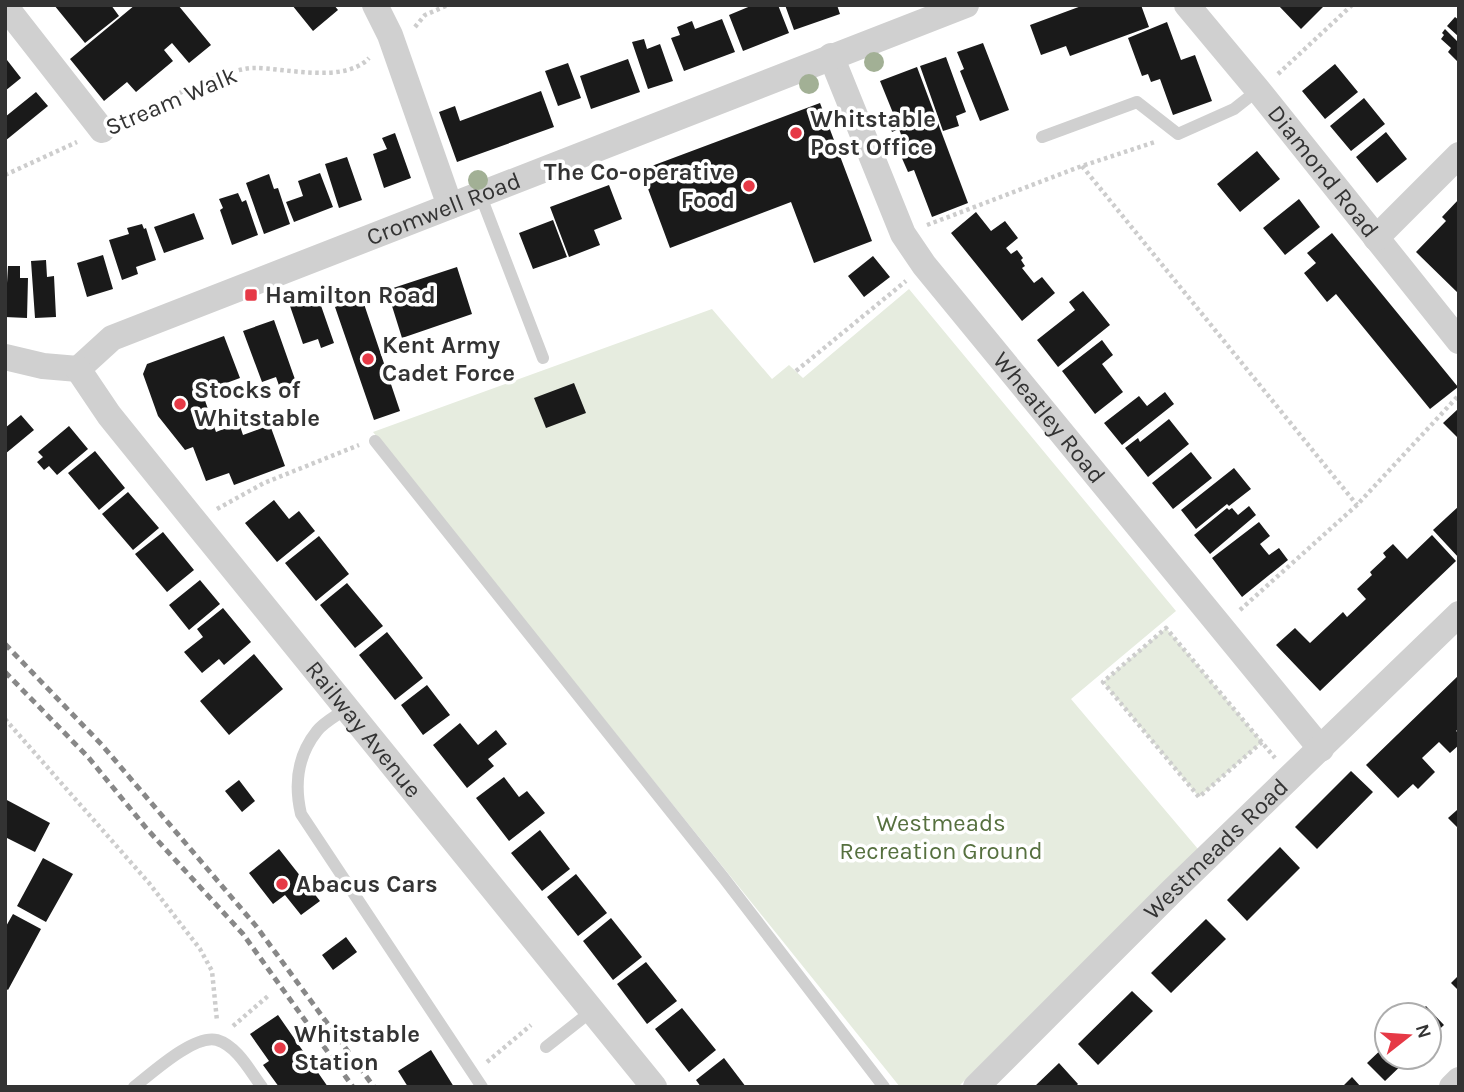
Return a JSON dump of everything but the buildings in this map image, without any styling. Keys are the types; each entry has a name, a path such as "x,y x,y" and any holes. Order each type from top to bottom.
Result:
{"street":[{"path":"375,5 390,35 450,206"},
{"name":"Cromwell Road","path":"78,369 112,338 966,5"},
{"name":"Diamond Road","path":"1187,5 1459,341"},
{"path":"5,6 102,130"},
{"name":"Wheatley Road","path":"831,56 903,234 924,265 1321,749"},
{"path":"1376,238 1459,155"},
{"path":"5,357 43,366 78,369"},
{"name":"Railway Avenue","path":"78,369 109,415 654,1087"},
{"name":"Westmeads Road","path":"976,1087 1171,892 1459,614"},
{"path":"1452,1087 1459,1080"}],"lane":[{"path":"1042,137 1137,102 1178,134 1234,108 1258,90"},
{"path":"480,194 542,358"},
{"path":"375,441 723,877 884,1087"},
{"path":"347,708 318,729 302,754 296,791 301,814 482,1087"},
{"path":"546,1047 593,1010"},
{"path":"134,1087 194,1043 217,1040 237,1053 262,1087"}],"path":[{"name":"Stream Walk","path":"5,175 232,71 251,68 324,73 361,66 390,35 414,29 425,15 448,5"},
{"path":"1258,90 1283,71 1352,5"},
{"path":"903,234 1082,166 1178,134"},
{"path":"1082,166 1357,505"},
{"path":"796,371 924,265"},
{"path":"1221,628 1357,505 1459,395"},
{"path":"197,524 223,505 264,483 375,441"},
{"path":"1262,742 1199,797 1103,682 1166,628 1262,742 1291,777"},
{"path":"5,719 140,873 200,949 212,971 216,1012"},
{"path":"217,1040 268,996"},
{"path":"473,1074 531,1026"}],"green space":[{"name":"Westmeads Recreation Ground","path":"909,289 1176,611 1071,699 1198,849 958,1087 900,1087 373,432 712,309 772,379 789,365 803,378"},
{"path":"1166,628 1262,742 1199,797 1103,682"}],"railway":[{"path":"5,644 102,745 256,926 374,1087"},
{"path":"5,672 88,757 147,829 243,934 353,1087"}],"place":[{"name":"Whitstable Post Office","path":"796,133"},
{"name":"The Co-operative Food","path":"749,186"},
{"name":"Hamilton Road","path":"251,295"},
{"name":"Kent Army Cadet Force","path":"368,359"},
{"name":"Stocks of Whitstable","path":"180,404"},
{"name":"Abacus Cars","path":"282,884"},
{"name":"Whitstable Station","path":"280,1048"}]}
